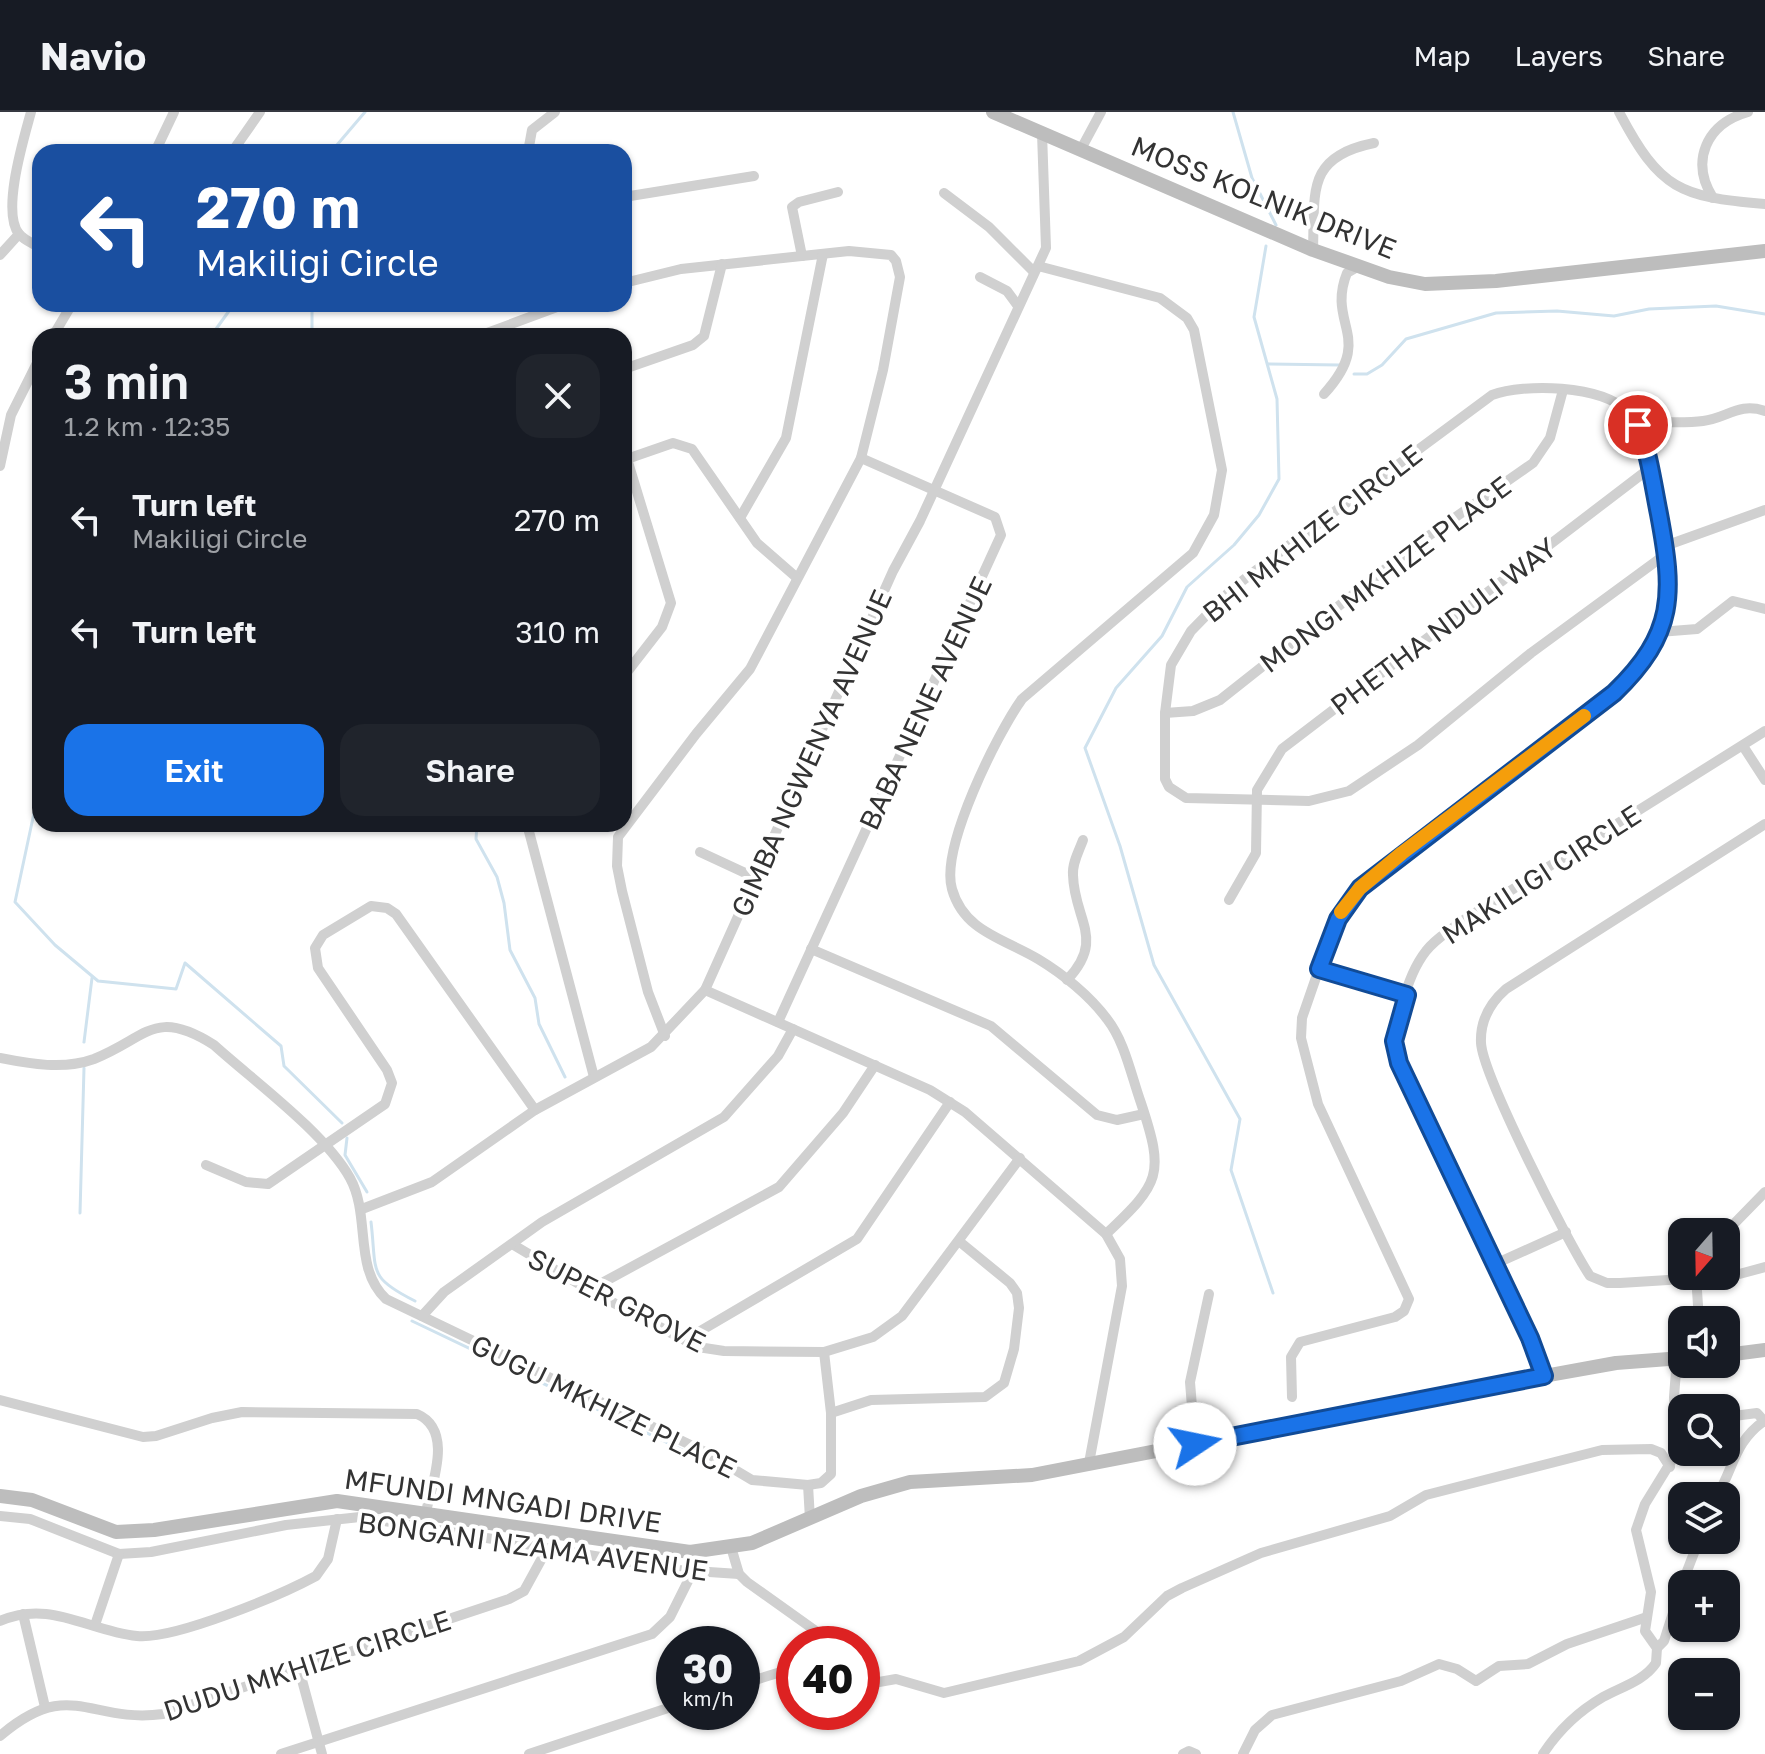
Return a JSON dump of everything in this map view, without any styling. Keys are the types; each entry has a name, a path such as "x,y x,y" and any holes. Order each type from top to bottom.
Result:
{"street":[{"path":"31,112 12,211 19,234 32,243"},
{"path":"159,144 174,112"},
{"path":"238,144 260,112"},
{"path":"529,144 532,130 555,112"},
{"name":"MOSS KOLNIK DRIVE","path":"993,112 1313,250 1425,284 1464,284 1765,251"},
{"path":"1080,151 1101,112"},
{"path":"1619,112 1652,165 1692,195 1765,204"},
{"path":"1713,198 1702,177 1707,141 1726,120 1748,112"},
{"name":"GIMBA NGWENYA AVENUE","path":"362,1209 432,1182 535,1110 624,1063 665,1036 705,990 893,571 933,492 1047,242 1043,224 1042,133"},
{"path":"1313,250 1316,189 1325,165 1343,151 1374,143"},
{"path":"632,196 754,176"},
{"path":"802,256 792,207 799,202 838,192"},
{"path":"944,193 989,227 1036,269 1160,298 1187,318 1198,344 1222,456 1221,492 1204,539 1193,553 1022,699 1006,724 951,849 952,890 966,917 979,929 1039,960 1067,980 1107,1018 1118,1035 1154,1145 1155,1173 1151,1185 1134,1208 1106,1234"},
{"path":"0,255 19,234"},
{"path":"632,280 654,273 722,264 823,254 884,252 896,261 900,277 883,370 861,458 744,680 696,734 632,819"},
{"path":"740,518 786,438 823,254"},
{"path":"632,366 693,345 704,336 722,264"},
{"path":"1324,394 1347,363 1347,321 1339,299 1347,273 1359,266"},
{"path":"980,277 1007,291 1018,306"},
{"path":"500,328 544,312"},
{"path":"0,466 11,415 32,373"},
{"name":"BHI MKHIZE CIRCLE","path":"1638,425 1625,409 1603,398 1563,390 1523,387 1492,395 1243,581 1206,614 1180,646 1171,665 1165,713 1165,779 1169,787 1186,798 1255,800 1309,801 1349,791 1418,745 1665,550 1765,510"},
{"name":"MONGI MKHIZE PLACE","path":"1165,713 1193,711 1220,700 1417,544 1533,463 1550,438 1563,390"},
{"path":"1292,1397 1291,1357 1300,1342 1395,1317 1404,1311 1409,1299 1318,1104 1303,1057 1302,1018 1338,919 1360,888 1614,693 1646,659 1659,632 1669,598 1665,550 1650,468 1638,425 1679,419 1705,421 1745,407 1765,411"},
{"path":"632,457 659,446 685,446 699,457 767,555 796,577"},
{"name":"BABA NENE AVENUE","path":"778,1022 1001,535 995,517 861,458"},
{"name":"PHETHA NDULI WAY","path":"1255,800 1261,779 1282,749 1650,468"},
{"path":"632,478 671,603 662,627 632,666"},
{"path":"1659,632 1697,629 1733,601 1765,609"},
{"name":"MAKILIGI CIRCLE","path":"1544,1376 1495,1264 1399,1063 1394,1041 1418,962 1436,940 1765,731"},
{"path":"1743,746 1765,780"},
{"path":"1229,900 1256,853 1255,800"},
{"path":"1668,1279 1620,1283 1598,1281 1590,1276 1485,1062 1482,1033 1491,1004 1533,970 1765,824"},
{"path":"529,832 594,1077"},
{"path":"622,832 618,837 617,866 622,891 648,992 665,1036"},
{"path":"1067,980 1083,960 1088,942 1073,874 1083,840"},
{"path":"700,852 756,878"},
{"path":"206,1165 246,1182 268,1184 385,1104 392,1083 318,968 315,948 323,935 371,906 380,905 396,914 535,1110"},
{"path":"811,949 991,1026 1097,1115 1117,1120 1144,1114"},
{"path":"1319,969 1407,995"},
{"path":"705,990 875,1065 950,1102 1020,1158 1106,1234 1120,1259 1122,1286 1089,1463"},
{"path":"0,1058 33,1064 76,1063 93,1059 155,1027 196,1034 214,1045 325,1145 352,1181 362,1209"},
{"path":"422,1316 444,1292 579,1199 647,1164 724,1117 778,1056 793,1029"},
{"path":"589,1290 779,1187 826,1134 875,1065"},
{"path":"685,1340 857,1239 950,1102"},
{"name":"SUPER GROVE","path":"512,1244 589,1290 709,1350 824,1352 858,1343 891,1325 913,1303 1020,1158"},
{"path":"1740,1218 1765,1192"},
{"name":"GUGU MKHIZE PLACE","path":"362,1209 368,1275 376,1290 386,1299 705,1452 752,1480 808,1485"},
{"path":"1495,1264 1566,1232"},
{"path":"831,1413 871,1400 985,1397 1004,1383 1014,1349 1019,1308 1017,1293 1010,1283 960,1242"},
{"path":"1740,1274 1765,1267"},
{"path":"1195,1444 1190,1382 1209,1294"},
{"path":"1740,1353 1765,1350"},
{"path":"810,1519 808,1485 826,1480 832,1465 831,1413 824,1352"},
{"name":"MFUNDI MNGADI DRIVE","path":"0,1496 32,1500 116,1532 154,1530 322,1502 426,1512 690,1552 731,1547 769,1537 861,1496 910,1482 1009,1477 1616,1363 1668,1359"},
{"path":"0,1400 143,1437 242,1412 417,1414 431,1423 436,1432 438,1453 426,1512"},
{"path":"1725,1482 1734,1466 1733,1454 1739,1444 1749,1431 1765,1422 1757,1413 1740,1415"},
{"path":"880,1682 896,1679 944,1693 1079,1661 1124,1637 1167,1596 1261,1553 1390,1516 1426,1495 1602,1450 1657,1451 1670,1467 1645,1504 1636,1530 1651,1592 1645,1631 1657,1648 1658,1655 1652,1670 1591,1705 1562,1730 1543,1754"},
{"name":"BONGANI NZAMA AVENUE","path":"0,1516 30,1519 119,1554 151,1552 337,1519 377,1518 547,1549 693,1571 739,1574 810,1626"},
{"path":"0,1621 23,1614 53,1612 139,1637 155,1636 197,1624 305,1582 323,1568 337,1519"},
{"name":"BONGANI NZAMA AVENUE","path":"731,1547 739,1574"},
{"name":"DUDU MKHIZE CIRCLE","path":"45,1707 66,1704 139,1717 163,1714 509,1599 524,1591 547,1549"},
{"path":"95,1625 119,1554"},
{"path":"281,1754 652,1634 670,1617 693,1571"},
{"path":"0,1736 45,1707 23,1614"},
{"path":"1243,1754 1255,1730 1272,1715 1401,1681 1439,1664 1482,1680 1499,1666 1528,1664 1567,1644 1647,1617"},
{"path":"1657,1648 1664,1641 1668,1628"},
{"path":"299,1669 322,1754"},
{"path":"533,1753 656,1712"},
{"path":"1183,1754 1189,1751 1196,1754"}],"waterway":[{"path":"338,144 365,112"},
{"path":"1233,112 1252,178 1276,225"},
{"path":"1266,246 1254,317 1277,399 1279,479 1259,515 1234,545 1187,587 1162,636 1116,688 1085,748 1120,846 1154,965 1240,1119 1231,1170 1273,1293"},
{"path":"1354,374 1367,374 1382,365 1406,339 1496,313 1557,311 1614,316 1649,309 1716,306 1765,314"},
{"path":"217,328 228,312"},
{"path":"312,312 312,328"},
{"path":"1268,364 1339,365"},
{"path":"32,822 15,902 55,945 98,981 176,989 185,963 281,1046 284,1066 342,1123"},
{"path":"476,832 476,839 497,877 510,950 535,998 539,1024 565,1077"},
{"path":"84,1042 92,978"},
{"path":"80,1213 84,1068"},
{"path":"347,1138 345,1155 367,1192"},
{"path":"371,1222 377,1271 389,1286 415,1301"},
{"path":"412,1321 693,1455"},
{"path":"699,1458 718,1469 721,1476"}],"slow traffic":[{"path":"1341,912 1360,888 1402,853 1584,716"}],"route":[{"path":"1195,1444 1544,1376 1530,1338 1399,1063 1394,1041 1407,995 1319,969 1338,919 1360,888 1614,693 1646,659 1664,620 1670,575 1650,468 1638,425"}]}
